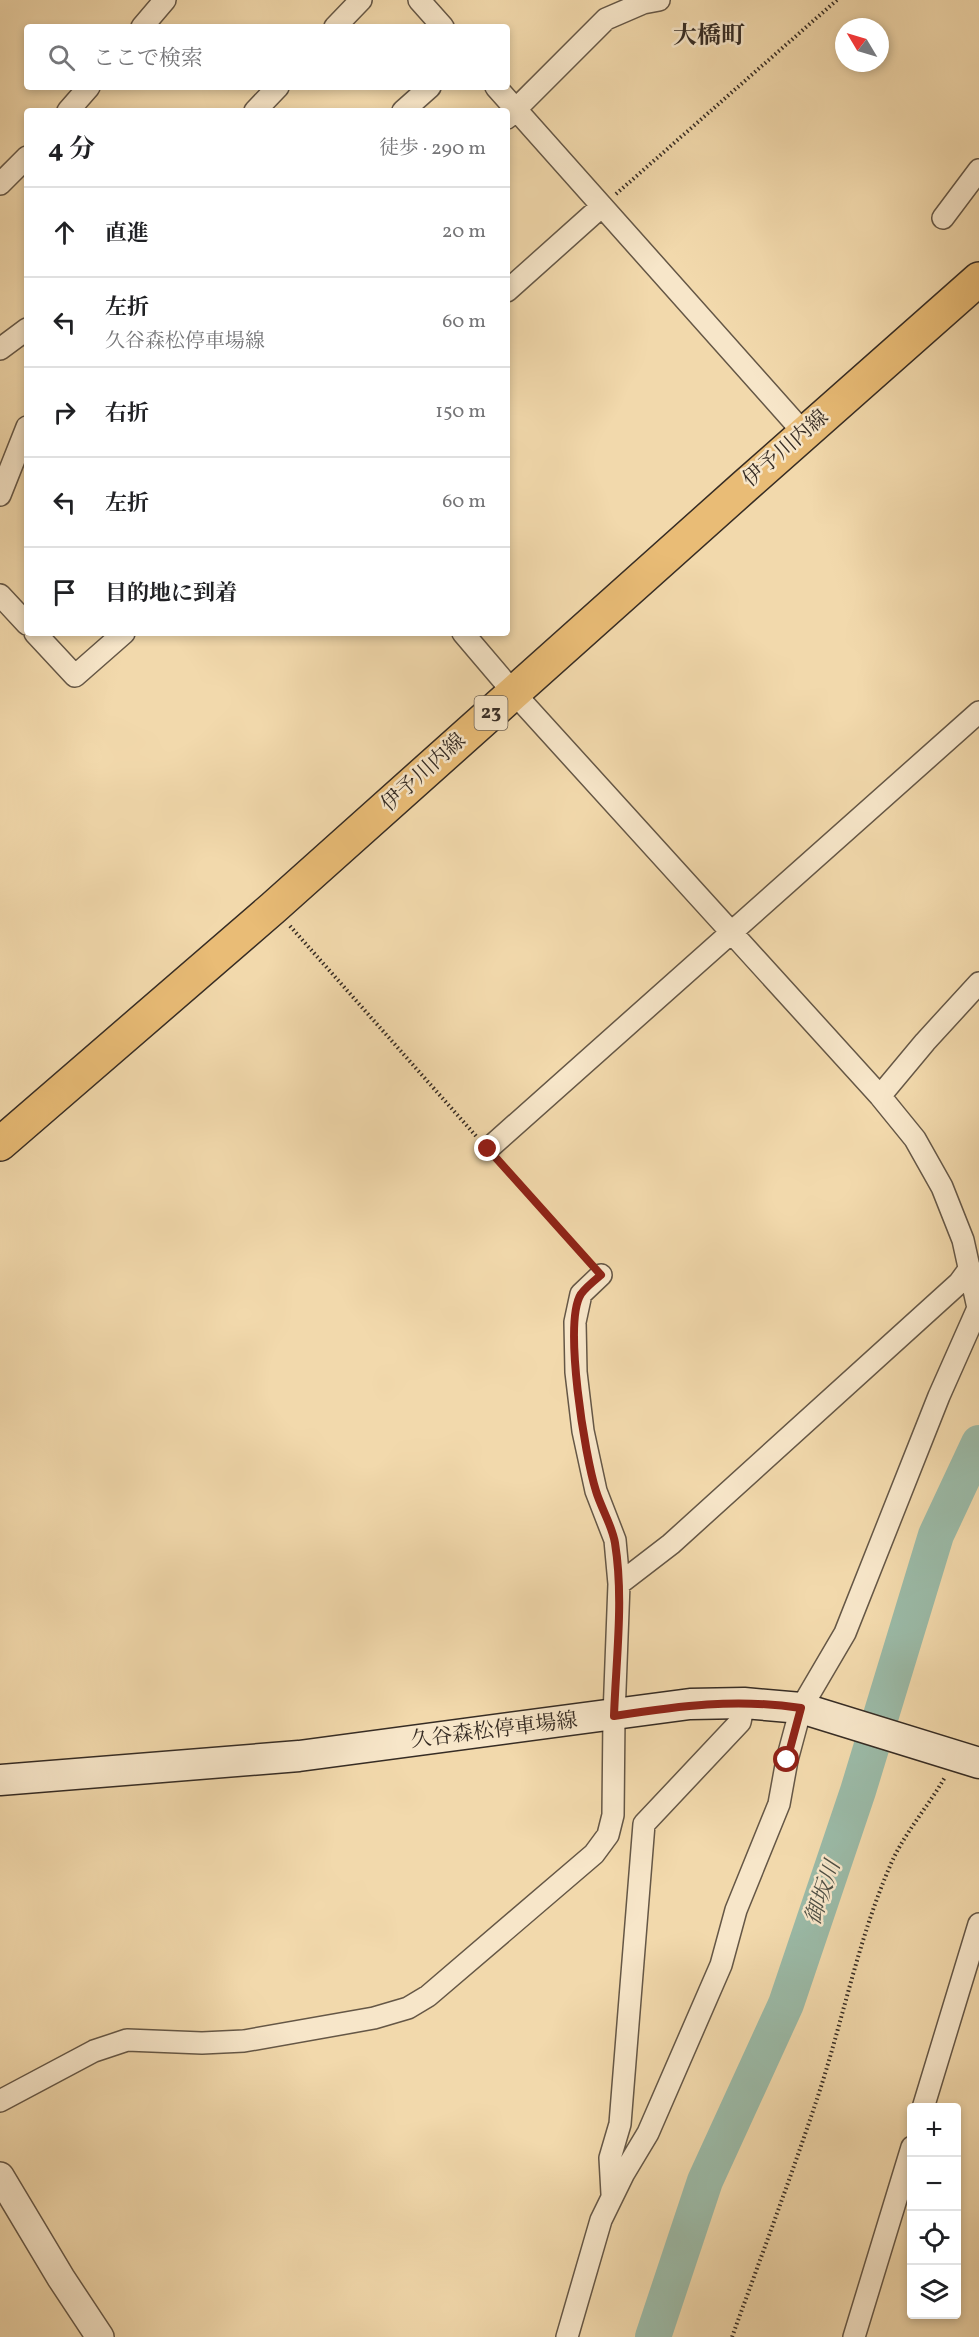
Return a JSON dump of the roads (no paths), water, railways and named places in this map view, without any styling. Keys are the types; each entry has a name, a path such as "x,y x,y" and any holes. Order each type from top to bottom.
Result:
{"main road":[{"name":"伊予川内線","path":"0,1144 273,908 979,279"},
{"name":"久谷森松停車場線","path":"0,1780 299,1756 614,1716 690,1704 744,1703 809,1710 959,1758"}],"street":[{"path":"145,24 165,0"},
{"path":"338,24 361,0"},
{"path":"419,0 440,24"},
{"path":"659,0 643,3 606,19 511,113 602,206 804,433"},
{"path":"71,108 86,90"},
{"path":"258,108 275,90"},
{"path":"406,108 427,90"},
{"path":"498,90 508,108"},
{"path":"0,184 24,160"},
{"path":"943,218 979,170"},
{"path":"510,288 602,206"},
{"path":"0,349 24,331"},
{"path":"0,495 24,435"},
{"path":"0,595 24,621"},
{"path":"38,636 75,676 121,636"},
{"path":"466,636 514,693 880,1096 915,1140 942,1187 963,1240 978,1308 939,1396 845,1633 787,1760 779,1804 736,1910 721,1965 648,2133 624,2173 601,2220 567,2337"},
{"path":"488,1149 979,712"},
{"path":"880,1096 979,983"},
{"path":"619,1584 688,1528 959,1283 970,1268"},
{"path":"0,2101 94,2051 127,2040 202,2043 244,2041 374,2018 408,2008 428,1996 594,1854 608,1835 613,1815 619,1584 615,1540 596,1491 583,1431 576,1371 575,1322 581,1294 601,1275"},
{"path":"612,2198 610,2158 620,2124 644,1824 740,1722 744,1703"},
{"path":"925,2103 979,1924"},
{"path":"854,2337 909,2157"},
{"path":"0,2176 61,2278 100,2337"}],"waterway":[{"name":"御坂川","path":"653,2337 705,2181 786,2004 858,1791 936,1535 979,1443"}],"district":[{"name":"大橋町","path":"709,37"}]}
